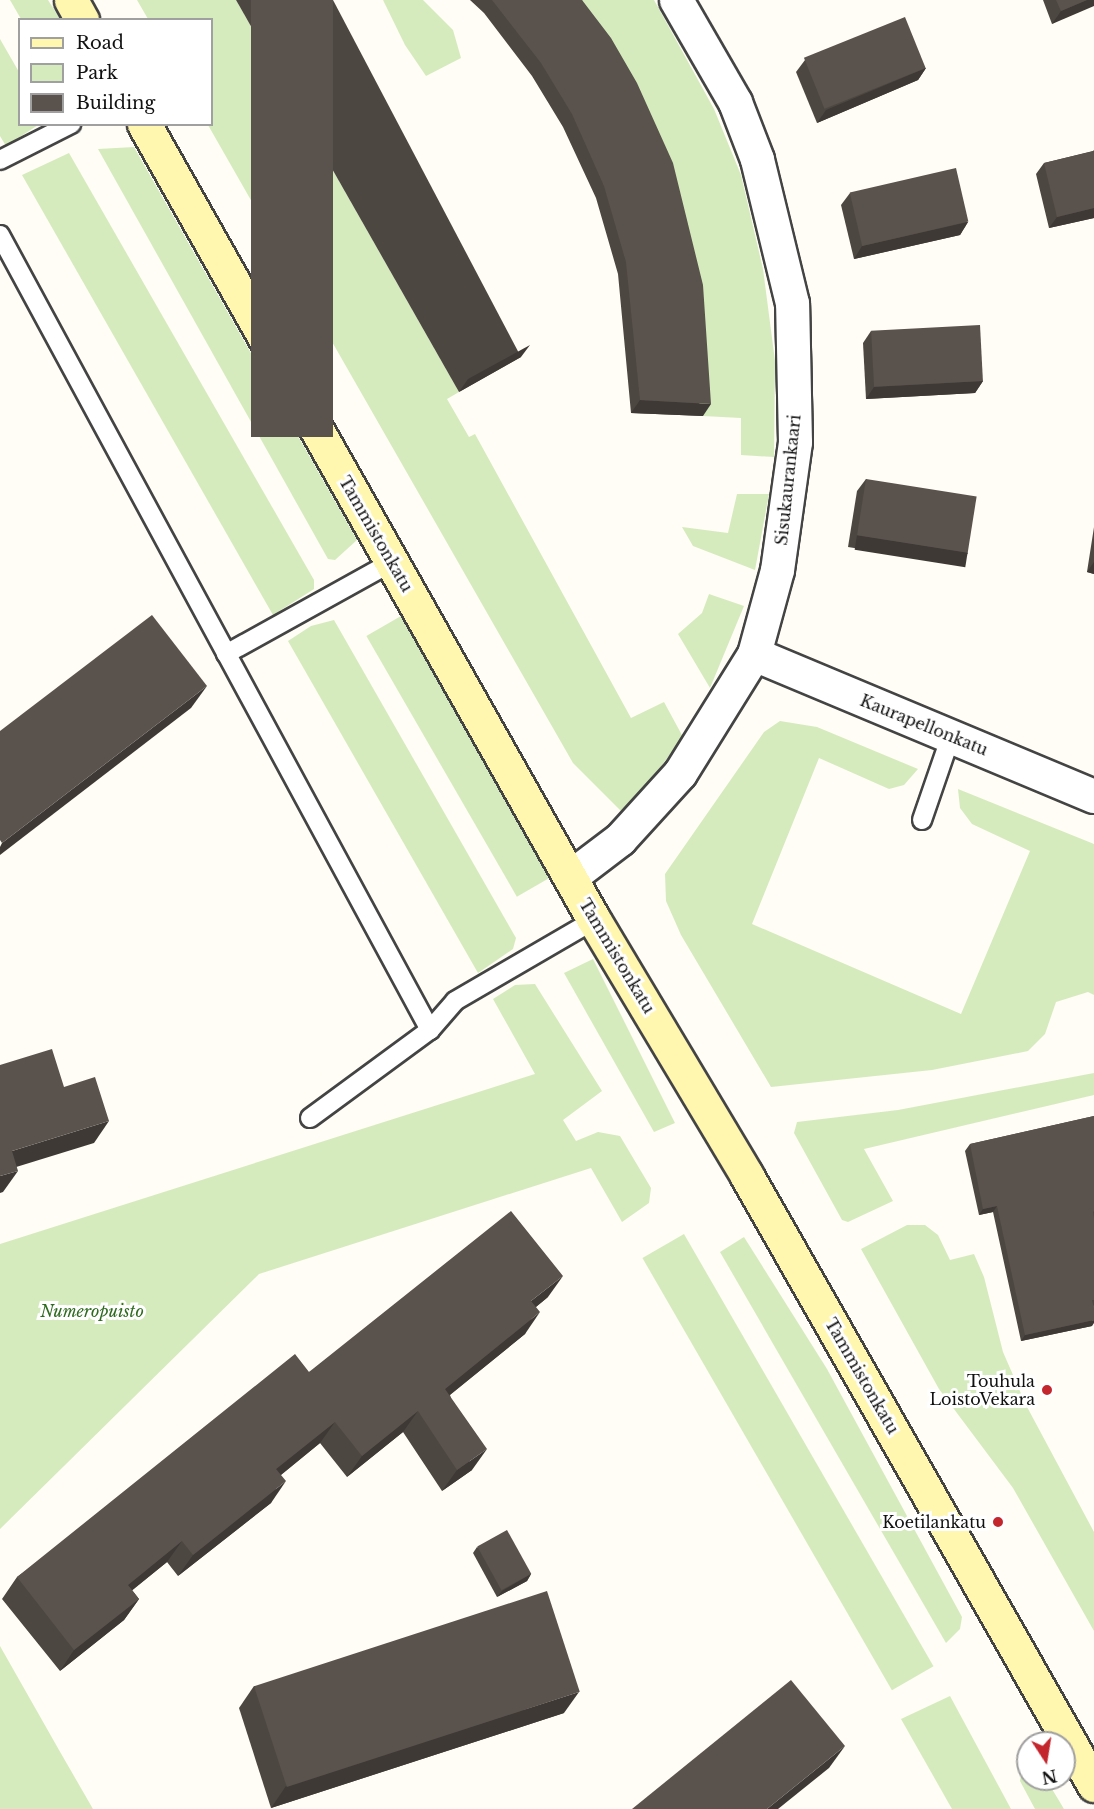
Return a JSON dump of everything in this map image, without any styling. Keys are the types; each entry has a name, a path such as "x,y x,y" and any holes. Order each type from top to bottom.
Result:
{"street":[{"path":"70,0 81,18"},
{"name":"Sisukaurankaari","path":"570,877 620,839 680,772 754,654 777,570 795,442 792,303 757,159 735,102 676,0"},
{"name":"Tammistonkatu","path":"145,126 594,920 747,1176 1094,1785"},
{"name":"Kaurapellonkatu","path":"754,654 1094,796"}],"lane":[{"path":"0,160 67,126"},
{"path":"0,235 430,1030"},
{"path":"226,654 392,562"},
{"path":"922,820 951,736"},
{"path":"310,1118 430,1030 455,1001 594,920"}],"green space":[{"path":"10,0 48,0 59,18 20,18"},
{"path":"137,0 236,0 459,392 447,399 469,437 475,434 631,718 664,702 683,737 634,803 621,811 573,763 209,126 213,126 213,18 147,18"},
{"path":"383,0 423,0 453,30 461,58 426,76 405,45"},
{"path":"567,0 654,0 714,109 741,175 763,269 775,361 774,457 741,455 741,418 703,416"},
{"path":"0,39 18,70 18,126 36,126 6,146 0,136"},
{"path":"134,147 357,540 335,560 328,559 98,149"},
{"path":"69,153 314,580 314,589 273,615 22,175"},
{"path":"737,494 769,494 755,570 693,546 682,527 728,533"},
{"path":"709,594 744,606 710,688 678,634 702,613"},
{"path":"401,616 552,877 517,897 366,636"},
{"path":"334,620 516,938 513,949 478,973 288,641 311,626"},
{"path":"780,721 817,727 918,769 904,785 889,789 819,758 752,924 961,1014 1030,851 972,824 960,808 958,789 1094,844 1094,995 1088,992 1056,1002 1045,1034 1028,1051 932,1070 771,1087 681,935 666,901 665,874 764,732"},
{"path":"593,959 675,1123 654,1132 564,973"},
{"name":"Numeropuisto","path":"535,984 602,1091 563,1120 576,1141 598,1132 620,1136 651,1188 649,1203 622,1222 591,1168 259,1274 0,1529 0,1244 535,1074 493,999 515,985"},
{"path":"1094,1073 1094,1095 864,1149 893,1201 848,1222 842,1220 794,1133 797,1122 898,1110"},
{"path":"907,1225 925,1225 938,1235 950,1260 974,1254 984,1277 1003,1352 1026,1405 1094,1532 1094,1631 1013,1488 939,1389 861,1249"},
{"path":"684,1234 934,1666 892,1690 642,1258"},
{"path":"744,1237 827,1369 962,1617 960,1629 946,1643 720,1252"},
{"path":"0,1646 59,1750 93,1809 0,1809"},
{"path":"950,1696 1011,1809 952,1809 901,1719"},
{"path":"1025,1791 1053,1791 1064,1809 1035,1809"}],"building":[{"path":"251,0 333,0 333,437 251,437"},
{"path":"492,0 582,0 611,38 637,83 673,163 703,285 711,404 640,400 626,262 604,186 572,114 541,63"},
{"path":"1056,0 1087,0 1061,11"},
{"path":"905,17 926,68 825,109 804,58"},
{"path":"1094,151 1094,208 1057,217 1044,163"},
{"path":"956,168 968,222 862,246 850,193"},
{"path":"980,325 983,381 874,387 871,331"},
{"path":"866,479 977,497 968,553 857,535"},
{"path":"152,615 207,686 2,843 0,840 0,731"},
{"path":"52,1049 64,1087 95,1077 109,1121 12,1151 18,1171 0,1176 0,1065"},
{"path":"1094,1116 1094,1300 1092,1300 1094,1320 1025,1335 997,1206 983,1209 970,1144"},
{"path":"511,1211 563,1276 531,1301 540,1312 445,1389 487,1449 457,1470 418,1411 362,1456 335,1422 276,1469 286,1481 193,1555 182,1541 128,1585 139,1599 74,1650 17,1577 295,1354 309,1372"},
{"path":"507,1530 531,1574 502,1590 477,1546"},
{"path":"547,1591 580,1692 287,1787 254,1686"},
{"path":"791,1680 845,1746 767,1809 632,1809"}],"place":[{"name":"Touhula LoistoVekara","path":"1047,1390"},
{"name":"Koetilankatu","path":"998,1522"}]}
